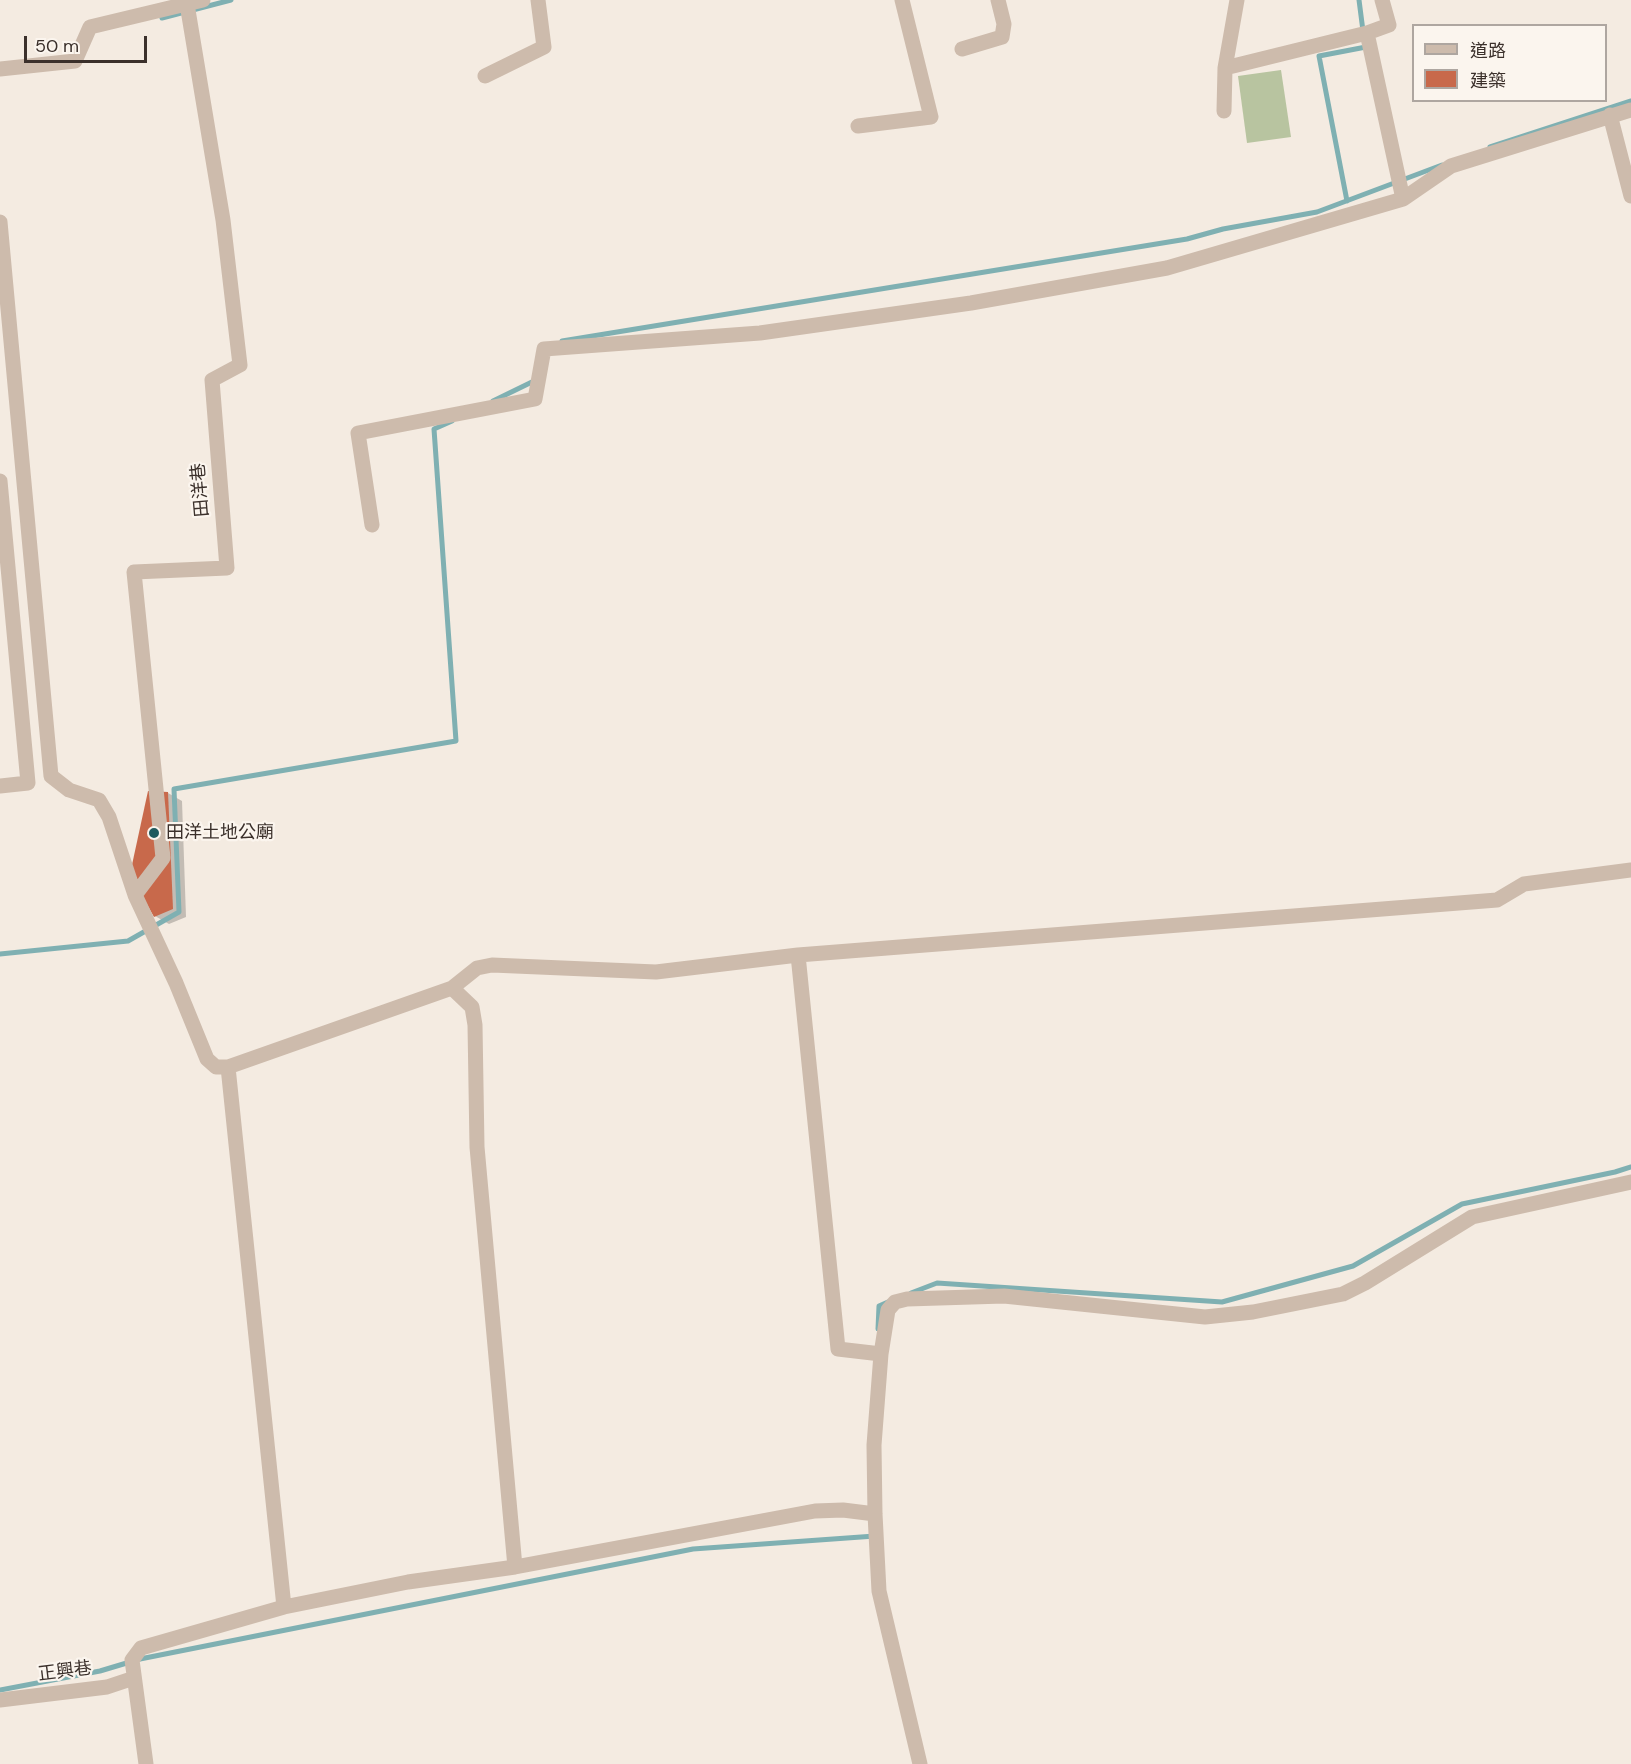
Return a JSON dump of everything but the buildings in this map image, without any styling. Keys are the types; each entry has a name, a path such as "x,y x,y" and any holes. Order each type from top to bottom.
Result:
{"street":[{"path":"0,69 75,62 90,27 203,0"},
{"path":"485,76 544,47 538,0"},
{"path":"858,126 931,117 902,0"},
{"path":"962,49 1002,37 1004,24 998,0"},
{"path":"1224,111 1225,68 1237,0"},
{"path":"1225,68 1367,33 1389,25 1382,0"},
{"name":"田洋巷","path":"135,895 163,858 134,572 227,568 212,380 240,365 223,219 187,4"},
{"path":"1367,33 1402,199"},
{"path":"372,525 358,433 535,399 544,350 760,333 994,299 1167,268 1402,199 1451,166 1631,110"},
{"path":"1610,116 1631,196"},
{"path":"0,222 51,776 69,790 99,800 109,817 135,895 176,983 207,1059 216,1066 228,1067 453,988 477,969 492,965 656,972 798,955 1497,900 1524,884 1631,870"},
{"path":"0,481 28,783 0,786"},
{"path":"798,955 838,1349 881,1354"},
{"path":"453,988 472,1006 475,1025 477,1147 515,1567"},
{"path":"228,1067 284,1607"},
{"path":"920,1764 879,1591 874,1445 881,1354 888,1310 895,1302 1004,1296 1205,1317 1253,1312 1343,1294 1365,1283 1472,1217 1631,1182"},
{"path":"146,1764 132,1660 141,1648 284,1607 408,1582 515,1567 815,1511 843,1510 875,1514"},
{"name":"正興巷","path":"0,1700 107,1687 134,1678"}],"green space":[{"path":"1281,70 1291,137 1247,143 1238,76"}],"waterway":[{"path":"162,18 231,0"},
{"path":"1359,0 1363,31"},
{"path":"1347,201 1319,56 1366,47 1365,43"},
{"path":"1490,147 1631,101"},
{"path":"562,341 1187,239 1223,229 1317,212 1442,165"},
{"path":"493,401 536,380"},
{"path":"0,954 128,941 179,912 174,789 456,741 434,429 452,421"},
{"path":"911,1293 937,1283 1222,1302 1353,1266 1462,1204 1631,1167"},
{"path":"878,1329 879,1306 888,1302"},
{"path":"0,1690 100,1671 140,1659 693,1549 875,1536"}],"place":[{"name":"田洋土地公廟","path":"154,833"}]}
